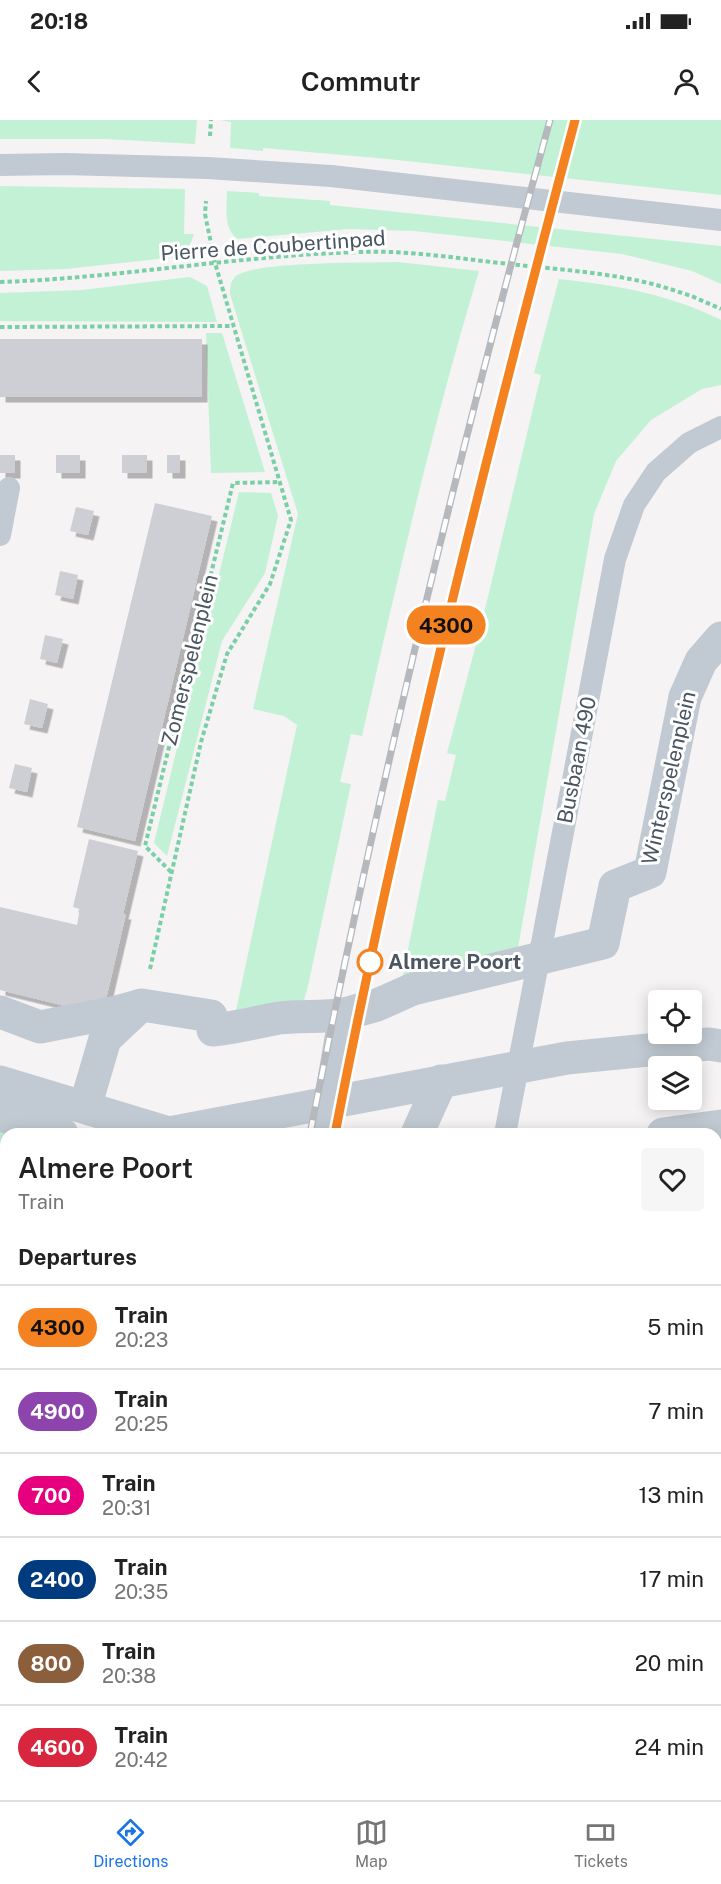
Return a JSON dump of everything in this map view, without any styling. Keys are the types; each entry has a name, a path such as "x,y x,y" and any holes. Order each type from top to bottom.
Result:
{"street":[{"name":"Winterspelenplein","path":"345,1014 377,1005 413,989 603,943 615,886 650,872 685,697 701,661 721,638"},
{"path":"85,1107 105,1039 142,1005"},
{"path":"0,1012 40,1026 117,1012 142,1005 211,1016 213,1030 232,1029 280,1018 320,1018 345,1014 326,1128"},
{"path":"198,1128 330,1101 567,1058 717,1041"},
{"path":"420,1128 441,1081"},
{"path":"0,1082 150,1128"},
{"path":"0,1115 42,1128"}],"lane":[{"path":"0,165 65,164 208,168 331,176 721,220"},
{"name":"Busbaan 490","path":"506,1128 615,559 634,505 656,472 689,443 721,427"},
{"path":"0,535 9,488"}],"path":[{"name":"Zomerspelenplein","path":"142,1005 201,742 227,654 270,584 291,520 214,263 205,214"},
{"name":"Pierre de Coubertinpad","path":"0,282 50,280 214,263 362,252 410,253 580,271 621,278 680,292 721,309"},
{"path":"0,327 234,326"},
{"name":"Zomerspelenplein","path":"171,873 145,846 233,483 280,482"}],"shaded area":[{"path":"721,1120 721,1128 663,1128"}],"green space":[{"path":"0,120 197,120 195,144 106,139 0,139"},
{"path":"220,120 721,120 721,195 388,159 263,148 263,151 230,148 231,122"},
{"path":"0,186 185,189 184,234 194,234 188,247 177,257 65,269 0,271"},
{"path":"227,191 259,193 259,196 330,201 330,205 721,246 721,284 692,271 622,254 414,231 349,229 237,239 228,223"},
{"path":"398,262 479,271 431,444 362,736 351,734 340,782 351,784 308,986 299,1018 232,1029 297,725 284,716 253,709 298,514 230,294 231,285 235,277 263,268 286,265"},
{"path":"190,277 207,286 217,322 0,321 0,293 82,290"},
{"path":"559,279 601,284 662,297 721,320 721,385 702,389 651,420 616,461 594,514 515,965 401,984 438,800 445,801 456,755 447,753 481,626 541,375 534,373"},
{"path":"206,333 222,333 265,472 211,473"},
{"path":"239,492 271,493 278,516 265,573 222,641 167,856 154,843"},
{"path":"0,1115 4,1128 0,1128"}],"building":[{"path":"0,339 202,339 202,397 0,397"},
{"path":"0,455 15,455 15,473 0,473"},
{"path":"56,455 80,455 80,473 56,473"},
{"path":"122,455 147,455 147,473 122,473"},
{"path":"167,455 180,455 180,473 167,473"},
{"path":"155,503 212,516 135,841 77,827"},
{"path":"76,507 94,511 88,535 70,531"},
{"path":"60,571 78,575 73,599 55,595"},
{"path":"45,635 63,639 57,663 40,659"},
{"path":"30,699 48,704 42,728 24,724"},
{"path":"15,764 32,768 27,792 9,788"},
{"path":"89,839 138,851 104,1008 90,1012 0,990 0,907 77,925 80,909 73,907"}],"railway":[{"path":"311,1128 391,752 451,498 550,120"},
{"path":"336,1128 388,879 446,625 575,120"}],"train":[{"name":"4300","path":"336,1128 411,776 457,581 523,313 575,120"}],"place":[{"name":"Almere Poort","path":"370,962"}]}
